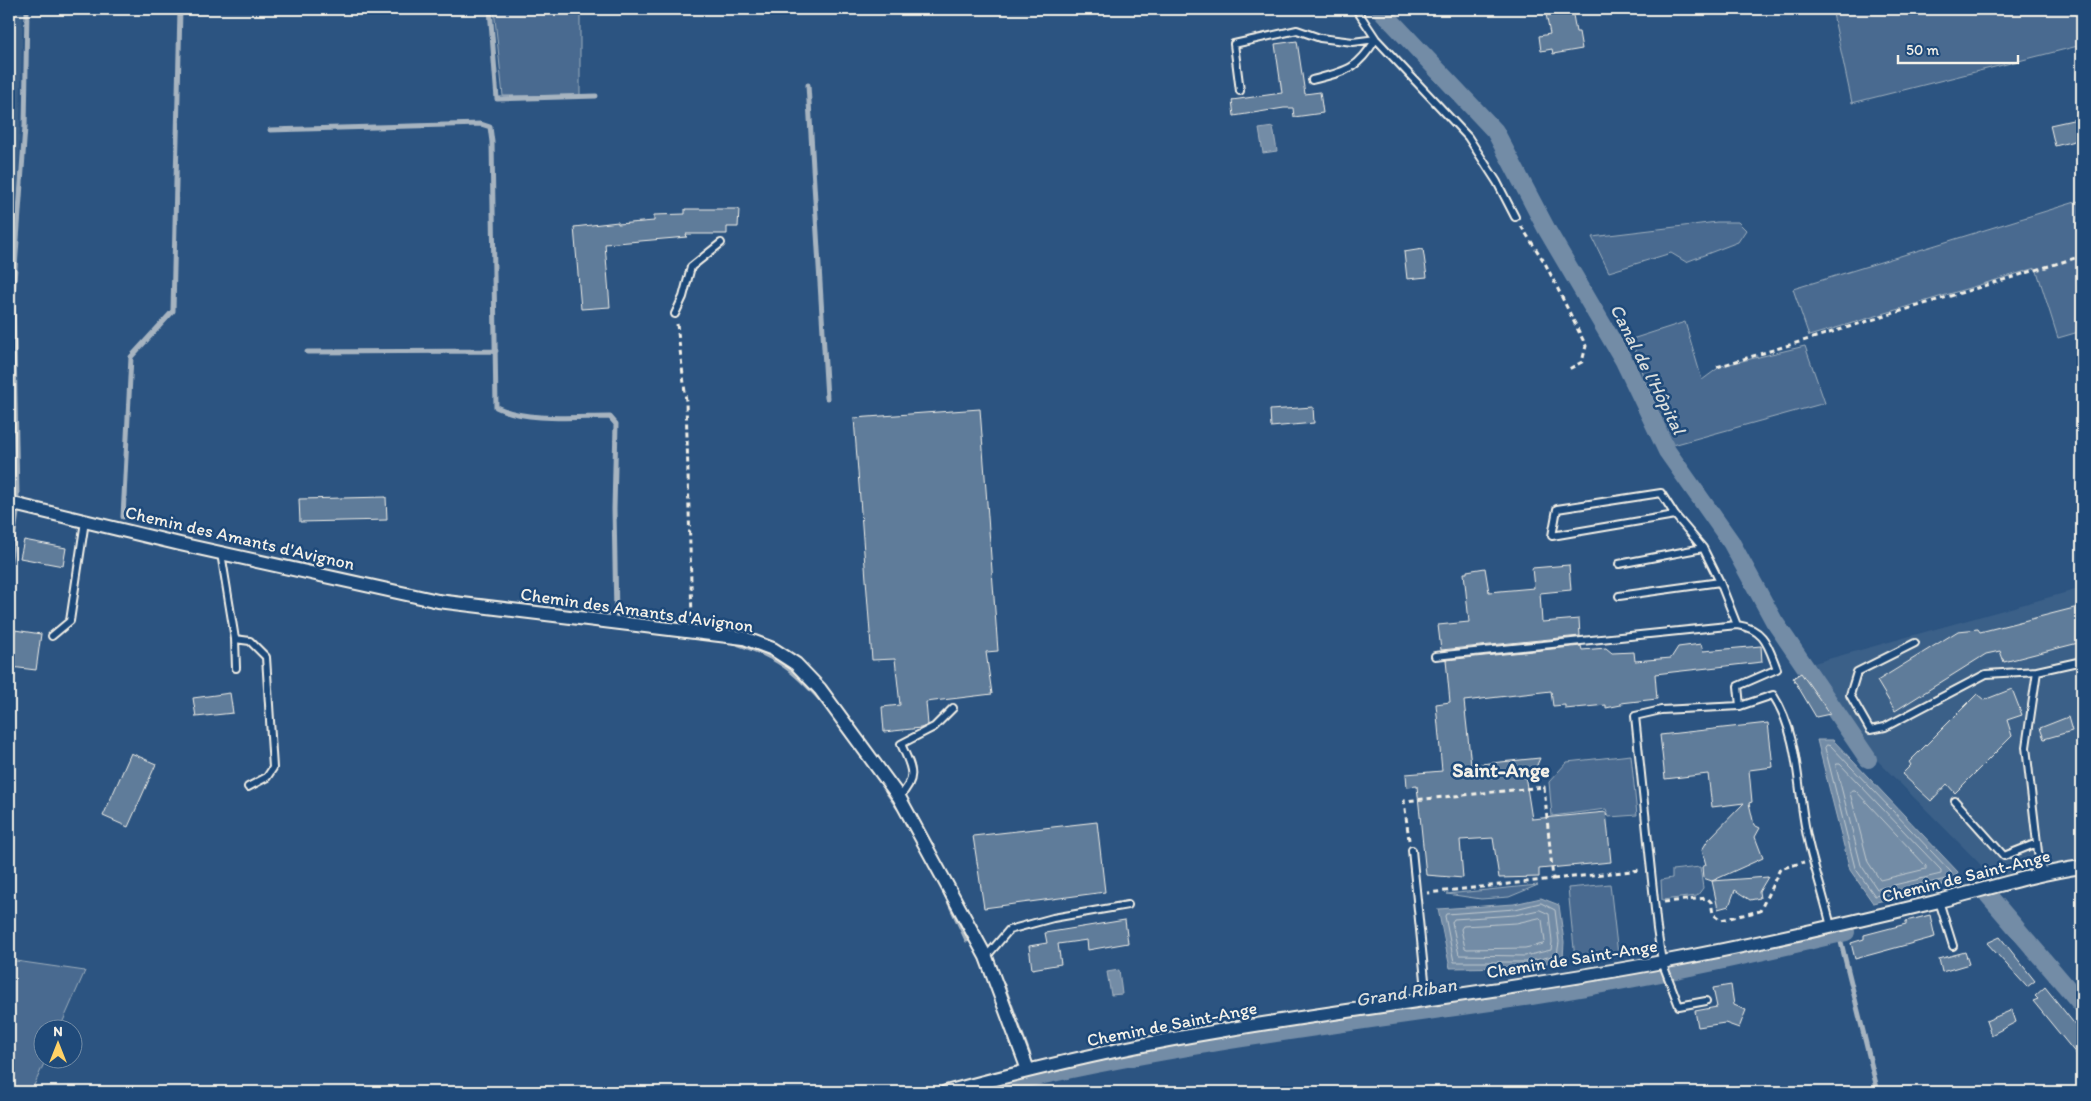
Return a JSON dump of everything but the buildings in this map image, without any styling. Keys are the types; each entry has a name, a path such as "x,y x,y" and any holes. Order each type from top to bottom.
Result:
{"street":[{"name":"Chemin des Amants d'Avignon","path":"9,502 84,521 438,601 744,638 773,649 796,664 820,689 841,715 899,797 986,957 1028,1070"},
{"name":"Chemin de Saint-Ange","path":"946,1092 1028,1070 1216,1031 1427,1000 1662,962 1831,927 2043,873 2082,866"}],"lane":[{"path":"1356,9 1376,38 1468,137 1497,182 1515,217"},
{"path":"1240,91 1234,44 1297,30 1320,38 1353,42 1376,38"},
{"path":"1312,80 1346,72 1366,54 1376,38"},
{"path":"675,314 692,267 721,243"},
{"path":"1675,515 1552,536 1557,509 1661,494 1675,515 1703,548 1720,582 1737,625"},
{"path":"52,636 70,621 84,521"},
{"path":"1619,564 1703,548"},
{"path":"221,552 235,639 236,668"},
{"path":"1619,596 1720,582"},
{"path":"1435,656 1737,625 1749,627 1764,638 1777,670 1738,686 1740,706"},
{"path":"235,639 250,641 266,658 272,768 267,777 248,787"},
{"path":"1915,643 1857,672 1850,695 1870,730 1885,727 1986,674 2037,671 2082,662"},
{"path":"2037,671 2026,747 2037,843 2043,873"},
{"path":"1706,1001 1679,1006 1662,962 1650,870 1636,716 1661,710 1740,706 1773,695 1782,710 1791,736 1806,832 1831,927"},
{"path":"899,797 909,788 913,771 901,744 934,727 953,708"},
{"path":"1954,801 2004,856 2037,843"},
{"path":"1412,850 1427,1000"},
{"path":"1939,901 1953,946"},
{"path":"986,957 1009,930 1053,918 1128,905"}],"path":[{"path":"1515,217 1545,263 1586,346 1582,362 1567,370"},
{"path":"1717,367 2082,256"},
{"path":"675,314 686,401 693,611 692,632"},
{"path":"1412,850 1404,800 1544,787 1553,879"},
{"path":"1654,903 1707,898 1711,902 1714,914 1721,920 1760,911 1780,869 1814,859"},
{"path":"1416,893 1650,870"}],"shaded area":[{"path":"9,9 23,9 18,192 9,190"},
{"path":"494,9 580,9 580,95 503,96"},
{"path":"1832,9 2082,9 2082,45 1852,103"},
{"path":"2082,200 2082,331 2058,338 2036,268 1809,336 1793,289"},
{"path":"1717,222 1738,222 1746,230 1738,242 1686,262 1671,253 1609,272 1592,237"},
{"path":"1685,322 1702,380 1721,366 1805,346 1825,403 1673,445 1644,380 1632,339"},
{"path":"2082,588 2082,858 1987,881 1980,864 1872,755 1814,663"},
{"path":"1631,755 1637,815 1609,817 1606,809 1552,816 1549,782 1567,762"},
{"path":"1700,867 1703,888 1697,896 1662,900 1661,880 1672,878 1672,870"},
{"path":"1610,884 1618,955 1575,959 1568,888"},
{"path":"1538,885 1509,897 1481,899 1447,894"},
{"path":"9,960 85,971 64,1018 32,1018 32,1068 42,1068 31,1092 9,1092"}],"water":[{"path":"1273,127 1277,151 1263,153 1259,129"},
{"path":"1817,740 1833,740 1958,872 1954,882 1873,903 1850,870"},
{"path":"1541,898 1559,905 1564,942 1563,959 1527,967 1450,968 1438,909 1514,904"},
{"path":"1119,970 1122,994 1111,995 1107,972"}],"waterway":[{"path":"17,496 13,296 25,127 27,9"},
{"path":"123,517 131,357 173,311 180,9"},
{"path":"490,9 497,99 596,96"},
{"name":"Canal de l'Hôpital","path":"1380,9 1495,131 1547,230 1624,361 1667,451 1731,542 1774,621 1868,759"},
{"path":"808,85 827,398"},
{"path":"270,130 481,124 490,127 492,142 496,407 508,412 537,417 610,417 616,424 614,509 616,616 680,623"},
{"path":"307,352 496,351"},
{"path":"9,565 17,513"},
{"path":"703,626 740,630"},
{"path":"739,644 764,654 785,666 822,701"},
{"path":"887,791 898,807"},
{"path":"946,895 967,940"},
{"name":"Canal de l'Hôpital","path":"1988,895 2082,1005"},
{"name":"Grand Riban","path":"972,1092 1110,1061 1180,1048 1610,983 1729,959 1846,932"},
{"path":"1839,934 1878,1092"},
{"path":"1003,985 1029,1055"}],"district":[{"name":"Saint-Ange","path":"1501,770"}]}
